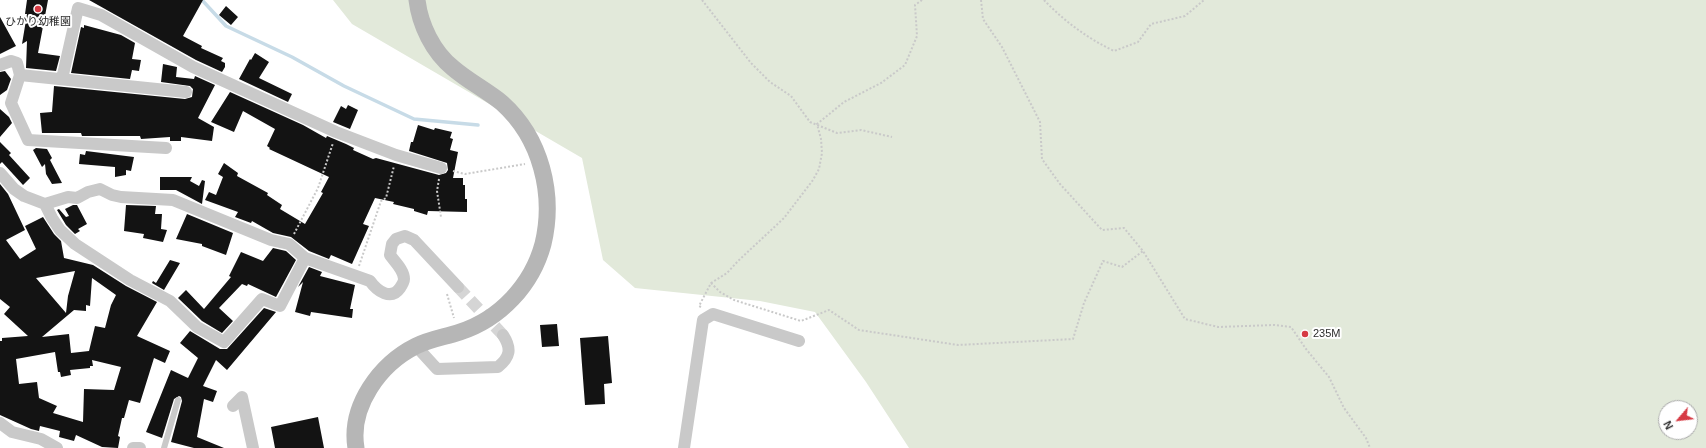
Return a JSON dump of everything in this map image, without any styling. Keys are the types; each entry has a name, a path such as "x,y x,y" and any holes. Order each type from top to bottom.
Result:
{"street":[{"path":"356,448 355,428 362,403 366,395 388,366 416,346 459,333 473,327 500,311 519,291 534,266 543,243 547,215 545,181 539,159 527,133 511,113 494,97 453,68 438,52 422,21 417,0"},
{"path":"62,79 78,8 101,15 193,67 336,132 396,156 440,168"},
{"path":"0,65 11,61 17,63 20,75 11,103 28,140 166,148"},
{"path":"20,75 186,92"},
{"path":"0,173 14,189 24,196 45,204 68,197 77,198 88,192 100,189 112,195 121,197 173,200 271,240 289,244 305,258 370,281 376,289 385,294 392,294 398,291 404,279 402,270 390,255 390,250 396,238 404,236 414,240 458,287"},
{"path":"45,204 60,230 75,244 130,280 170,301 197,327 224,342 262,299 280,306 305,258"},
{"path":"684,448 703,320 713,314 742,325 800,341"},
{"path":"416,346 437,369 498,367 505,361 508,353 508,343 503,335"},
{"path":"233,406 242,397 253,448"},
{"path":"0,423 12,432 41,439 57,448"},
{"path":"133,448 140,448"}],"lane":[{"path":"164,448 178,400"}],"path":[{"path":"702,0 751,63 770,82 791,96 810,122 837,133 861,130 892,137"},
{"path":"817,124 844,102 881,83 905,65 917,36 915,5 922,0"},
{"path":"981,0 984,19 1002,47 1040,122 1042,159 1060,184 1102,230 1124,228 1143,251 1185,319 1218,327 1274,325 1291,327 1306,349 1329,377 1344,408 1366,438 1370,448"},
{"path":"1044,0 1059,16 1094,42 1114,51 1138,42 1151,24 1185,16 1204,0"},
{"path":"699,306 711,283 727,274 738,261 784,218 813,180 819,169 822,153 821,139 817,124"},
{"path":"289,244 318,188 336,132"},
{"path":"355,276 381,201 386,198 396,156"},
{"path":"441,217 437,191 440,168 465,174 524,164 539,159"},
{"path":"711,283 720,292 734,300 801,321 829,310 859,330 958,345 1073,339 1084,303 1103,261 1122,267 1143,251"},
{"path":"448,277 447,296 459,333"}],"green space":[{"path":"333,0 1706,0 1706,448 909,448 866,382 815,312 760,301 635,288 603,260 582,158 352,24"}],"building":[{"path":"27,0 48,0 38,53 60,56 56,71 26,68 27,41 22,44 27,14 25,14"},
{"path":"89,0 203,0 183,36 202,46 201,48 223,58 221,61 225,63 225,67 222,72 196,60"},
{"path":"226,6 238,17 231,25 219,15"},
{"path":"0,17 16,46 0,54"},
{"path":"84,25 121,35 135,43 132,59 141,60 139,71 132,70 130,79 71,73 81,27 84,28"},
{"path":"255,53 269,62 259,78 292,94 288,102 239,79"},
{"path":"163,64 177,67 176,77 194,79 195,76 215,85 198,118 214,127 212,141 181,137 181,141 170,141 170,137 141,139 140,136 82,136 81,133 42,133 40,113 52,112 54,86 185,99 192,97 193,89 190,86 161,82"},
{"path":"5,71 11,79 7,90 0,95 0,72"},
{"path":"230,92 303,125 326,138 327,136 346,144 354,148 353,150 373,159 376,158 439,175 446,173 448,170 447,163 409,151 411,142 413,142 418,125 434,130 435,128 452,132 450,138 453,139 450,150 458,152 453,178 463,178 463,185 465,185 465,199 467,199 467,212 428,211 427,215 414,211 414,209 393,204 394,202 375,198 363,224 369,226 352,264 331,255 329,259 309,251 291,237 273,233 252,221 251,223 235,217 238,212 205,200 209,192 216,195 223,177 218,174 224,163 238,173 237,176 268,193 267,195 282,205 280,209 305,224 323,193 321,192 329,177 269,149 270,148 267,146 275,129 243,111 234,132 211,122"},
{"path":"348,105 358,110 350,129 333,122 341,106 346,109"},
{"path":"0,109 9,117 12,123 0,137"},
{"path":"0,142 11,153 9,155 30,178 23,185 2,162 0,164"},
{"path":"36,148 47,149 52,158 50,160 62,183 52,184 46,174 45,164 42,167 33,150"},
{"path":"86,151 134,157 131,171 126,170 126,175 115,177 115,167 79,164 80,154 85,155"},
{"path":"160,177 192,177 190,181 199,186 202,180 205,181 202,204 176,190 160,190"},
{"path":"0,184 8,194 25,230 6,240 20,259 36,249 25,226 43,217 54,234 61,241 64,258 93,265 126,286 157,302 137,336 170,351 165,363 154,358 140,403 129,400 124,418 122,418 118,436 120,437 118,448 102,447 76,435 74,441 59,437 60,431 40,426 39,431 31,429 0,415 0,341 2,341 2,338 28,336 4,314 10,307 0,299","holes":["75,271 68,296 66,313 36,278","92,278 116,295 111,305 105,328 95,326 89,351 71,353 69,334 42,337 74,310 86,311 86,305 90,306","55,352 58,372 60,372 61,377 71,375 70,370 90,368 90,366 93,366 92,360 121,367 114,390 84,389 83,422 53,413 57,406 39,398 37,382 19,384 16,359"]},
{"path":"73,205 77,205 87,224 78,229 80,231 75,234 66,225 57,210 59,209 66,217 69,216 65,209"},
{"path":"126,205 156,206 155,214 162,214 161,229 167,230 163,242 143,238 144,234 124,231"},
{"path":"187,214 233,233 226,255 202,246 202,244 176,239"},
{"path":"273,248 286,251 296,260 276,297 248,284 247,286 242,284 219,308 233,321 222,333 202,321 178,298 186,290 204,309 231,277 229,276 241,252 263,261"},
{"path":"170,260 180,263 164,290 152,283 153,281 156,283"},
{"path":"309,267 322,272 320,276 355,285 350,309 353,309 352,318 311,312 310,316 295,312 303,282 298,287"},
{"path":"264,308 276,312 227,370 216,360 203,386 217,391 213,402 204,399 197,437 224,448 194,448 171,442 182,401 181,397 179,396 174,399 162,438 146,432 171,370 188,378 198,358 180,343 190,331 220,349 227,349"},
{"path":"557,324 559,346 542,347 540,325"},
{"path":"608,336 612,383 604,384 605,404 585,405 580,338"},
{"path":"318,417 324,448 275,448 271,427"}],"waterway":[{"path":"202,0 226,26 292,57 344,86 414,119 478,125"}],"tunnel":[{"path":"458,287 503,335"}],"place":[{"name":"ひかり幼稚園","path":"38,9"},
{"name":"235M","path":"1305,334"}]}
